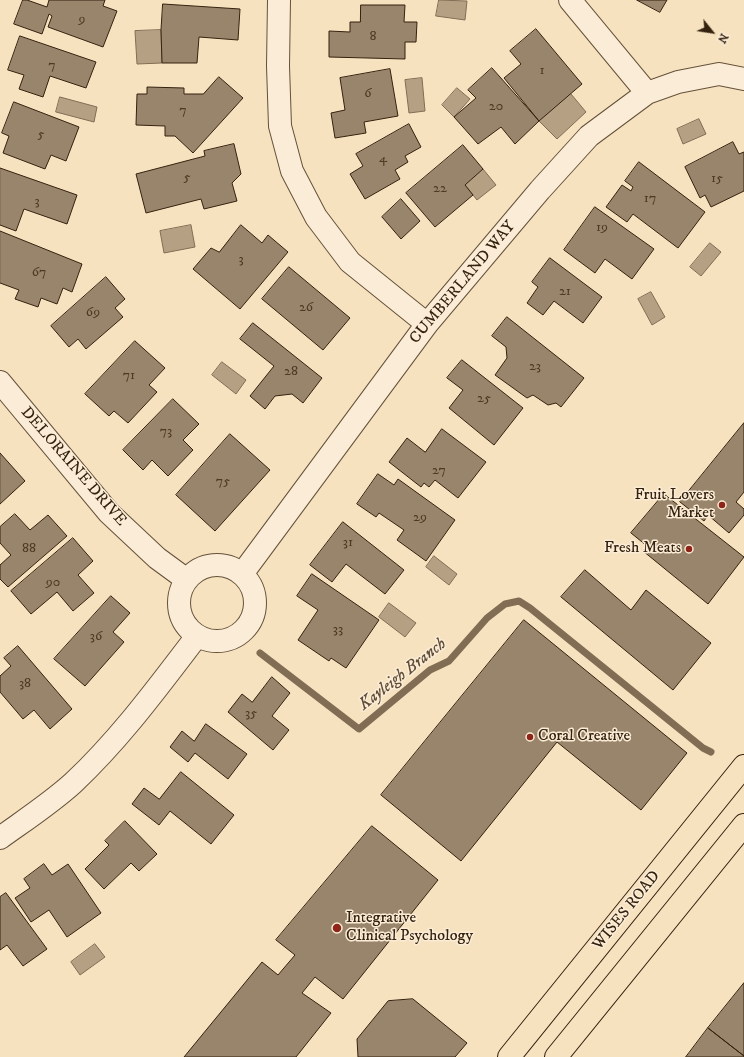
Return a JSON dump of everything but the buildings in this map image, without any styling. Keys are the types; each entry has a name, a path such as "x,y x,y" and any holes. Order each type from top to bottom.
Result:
{"main road":[{"name":"WISES ROAD","path":"509,1057 744,766"},
{"path":"556,1057 744,825"}],"street":[{"path":"279,0 278,66 280,126 292,171 316,218 350,262 427,324"},
{"path":"570,0 648,92"},
{"name":"CUMBERLAND WAY","path":"242,574 427,324 540,190 589,136 648,92 678,82 719,74 744,79"},
{"name":"DELORAINE DRIVE","path":"0,382 109,513 157,558 187,580"},
{"path":"219,565 231,568 242,574 250,584 255,595 255,608 251,620 244,631 234,638 221,642 208,641 197,636 187,627 181,616 179,604 181,591 187,580 196,572 207,566 219,565"},
{"path":"0,838 72,783 114,742 197,636"}],"shaded area":[{"path":"439,0 467,1 465,20 436,16"},
{"path":"161,30 162,63 137,64 135,31"},
{"path":"422,78 425,111 409,113 405,80"},
{"path":"457,88 470,99 454,117 442,105"},
{"path":"571,94 586,112 557,139 539,121"},
{"path":"60,97 97,107 94,122 56,112"},
{"path":"699,119 706,134 683,144 677,129"},
{"path":"483,169 496,185 477,200 465,185"},
{"path":"191,225 195,247 164,253 160,231"},
{"path":"710,243 721,252 701,276 690,267"},
{"path":"651,292 665,317 652,325 638,299"},
{"path":"222,362 246,380 236,394 212,375"},
{"path":"434,556 457,574 449,585 426,567"},
{"path":"389,603 416,623 405,637 379,617"},
{"path":"95,944 105,957 80,975 71,962"}],"waterway":[{"name":"Kayleigh Branch","path":"260,653 359,729 430,670 449,661 487,618 505,604 519,601 530,608 703,748 711,752"}],"place":[{"name":"Fruit Lovers Market","path":"722,505"},
{"name":"Fresh Meats","path":"689,549"},
{"name":"Coral Creative","path":"530,737"},
{"name":"Integrative Clinical Psychology","path":"337,928"}]}
